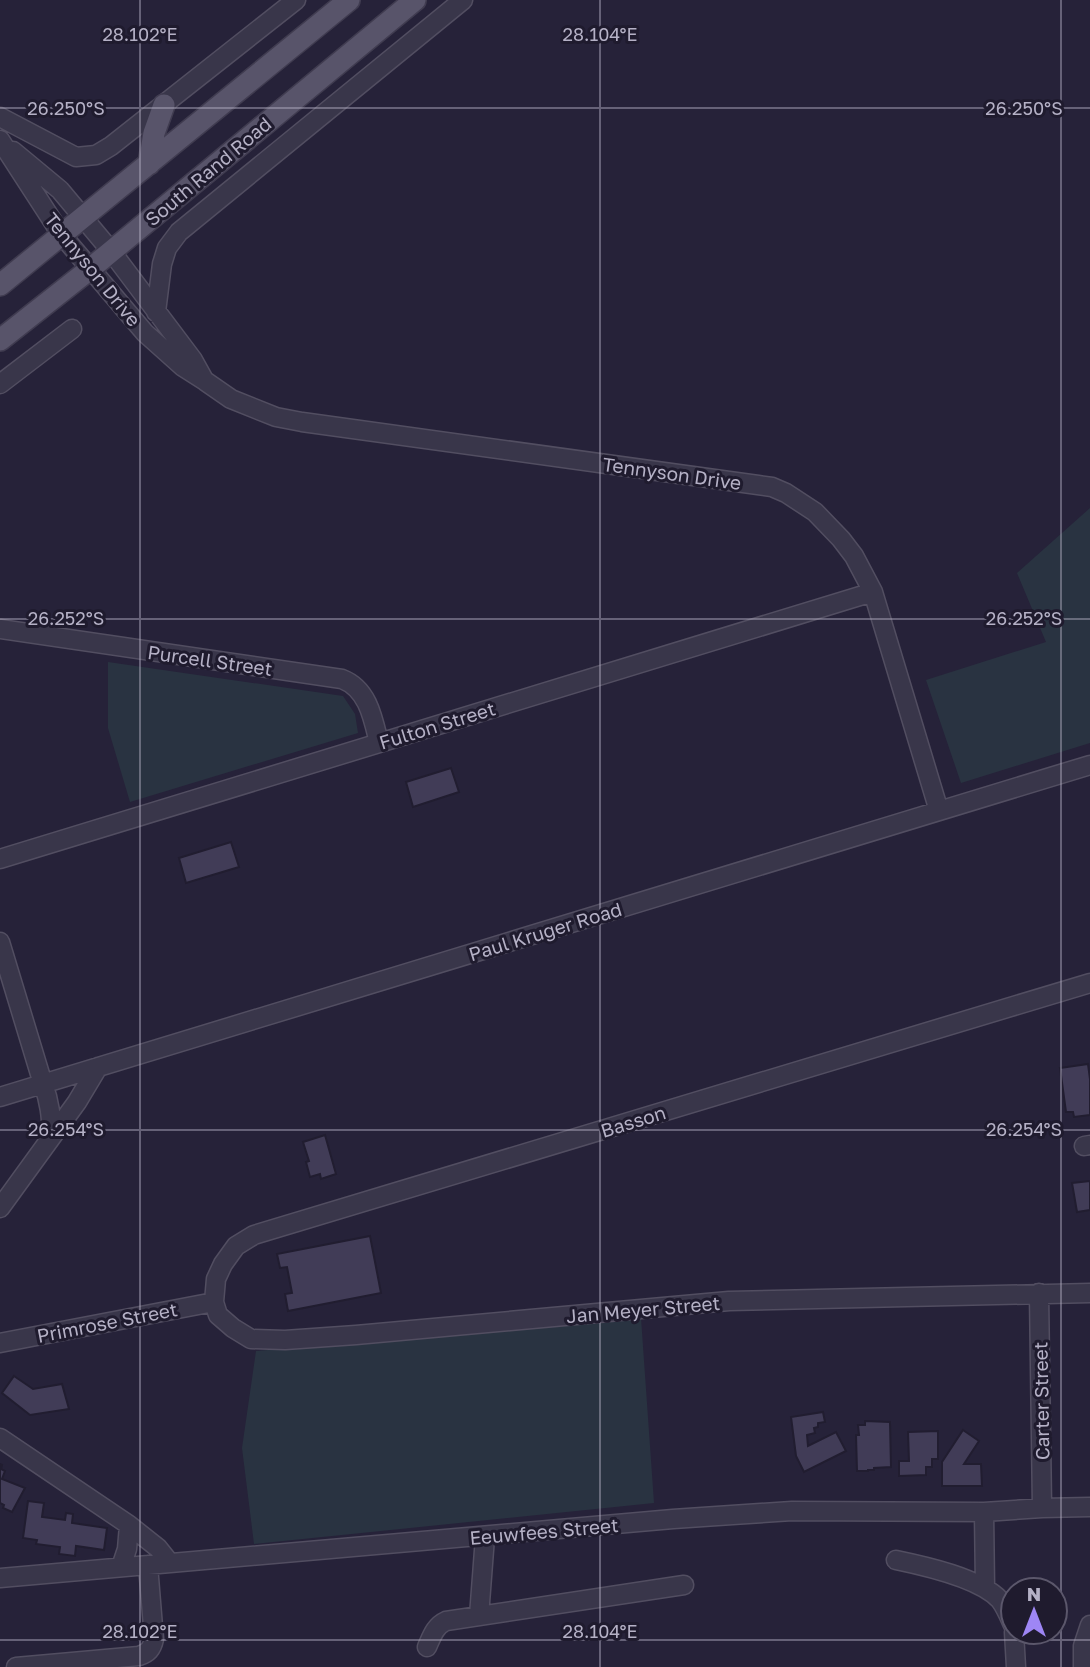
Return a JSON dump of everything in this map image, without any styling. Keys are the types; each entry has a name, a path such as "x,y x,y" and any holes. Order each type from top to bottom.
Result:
{"main road":[{"path":"0,285 349,0"},
{"name":"South Rand Road","path":"0,340 90,269 415,0"},
{"path":"149,164 154,133 164,105"}],"street":[{"path":"0,117 76,157 96,155 164,105 296,0"},
{"path":"156,312 162,264 167,248 179,232 463,0"},
{"name":"Tennyson Drive","path":"0,140 60,190 111,251 193,360 205,381"},
{"name":"Tennyson Drive","path":"0,140 61,234 145,333 183,367 231,399 276,417 772,487 802,503 828,525 854,556 873,592 939,811"},
{"path":"0,384 72,329"},
{"name":"Fulton Street","path":"0,859 873,592"},
{"name":"Purcell Street","path":"0,629 342,679 352,683 361,692 368,705 379,743"},
{"name":"Paul Kruger Road","path":"0,1097 1090,765"},
{"path":"0,943 49,1099 52,1135"},
{"name":"Basson","path":"214,1302 216,1279 223,1264 236,1246 254,1236 1090,983"},
{"path":"0,1208 77,1102 98,1067"},
{"name":"Carter Street","path":"1039,1293 1042,1508"},
{"name":"Jan Meyer Street","path":"214,1302 218,1315 251,1339 285,1340 729,1301 1090,1293"},
{"name":"Primrose Street","path":"0,1343 214,1302"},
{"path":"0,1438 129,1525 158,1548 170,1563"},
{"name":"Eeuwfees Street","path":"0,1578 792,1511 984,1512 1090,1507"},
{"path":"984,1512 985,1588"},
{"path":"121,1567 127,1549 129,1525"},
{"path":"479,1616 485,1536"},
{"path":"896,1560 928,1566 985,1588 999,1600"},
{"path":"16,1667 147,1654 153,1639 148,1565"},
{"path":"427,1647 440,1624 446,1620 684,1585"},
{"path":"1083,1667 1083,1646 1090,1625"},
{"path":"1015,1646 1016,1667"}],"shaded area":[{"path":"1090,508 1090,743 961,783 926,680 1046,642 1017,573"},
{"path":"108,662 343,696 355,714 358,733 130,802 108,728"},
{"path":"641,1318 654,1503 254,1544 242,1448 256,1351"}],"building":[{"path":"451,768 459,792 413,807 406,782"},
{"path":"231,842 239,867 186,883 179,858"},
{"path":"1088,1064 1090,1115 1074,1117 1073,1112 1066,1112 1060,1068"},
{"path":"325,1135 336,1174 321,1179 320,1174 310,1177 306,1162 309,1161 303,1142"},
{"path":"1090,1181 1090,1210 1077,1212 1072,1183"},
{"path":"370,1236 381,1293 288,1311 285,1294 292,1293 287,1267 280,1268 277,1254"},
{"path":"14,1376 33,1389 62,1384 69,1409 30,1415 2,1393"},
{"path":"823,1412 825,1422 818,1423 818,1427 814,1428 815,1433 807,1435 808,1446 836,1432 846,1451 804,1472 796,1456 791,1417"},
{"path":"865,1421 890,1422 891,1467 857,1471 856,1435 859,1435 858,1425 865,1425"},
{"path":"963,1430 979,1441 964,1464 981,1464 982,1486 942,1486 942,1462"},
{"path":"938,1431 938,1459 932,1459 932,1467 926,1467 926,1475 899,1476 899,1461 909,1461 908,1432"},
{"path":"0,1464 5,1471 2,1479 25,1488 12,1512 3,1508 4,1505 0,1503"},
{"path":"28,1501 44,1503 42,1517 65,1520 66,1513 73,1514 72,1523 107,1528 104,1550 76,1546 75,1556 59,1554 60,1547 36,1544 37,1540 23,1538"}]}
